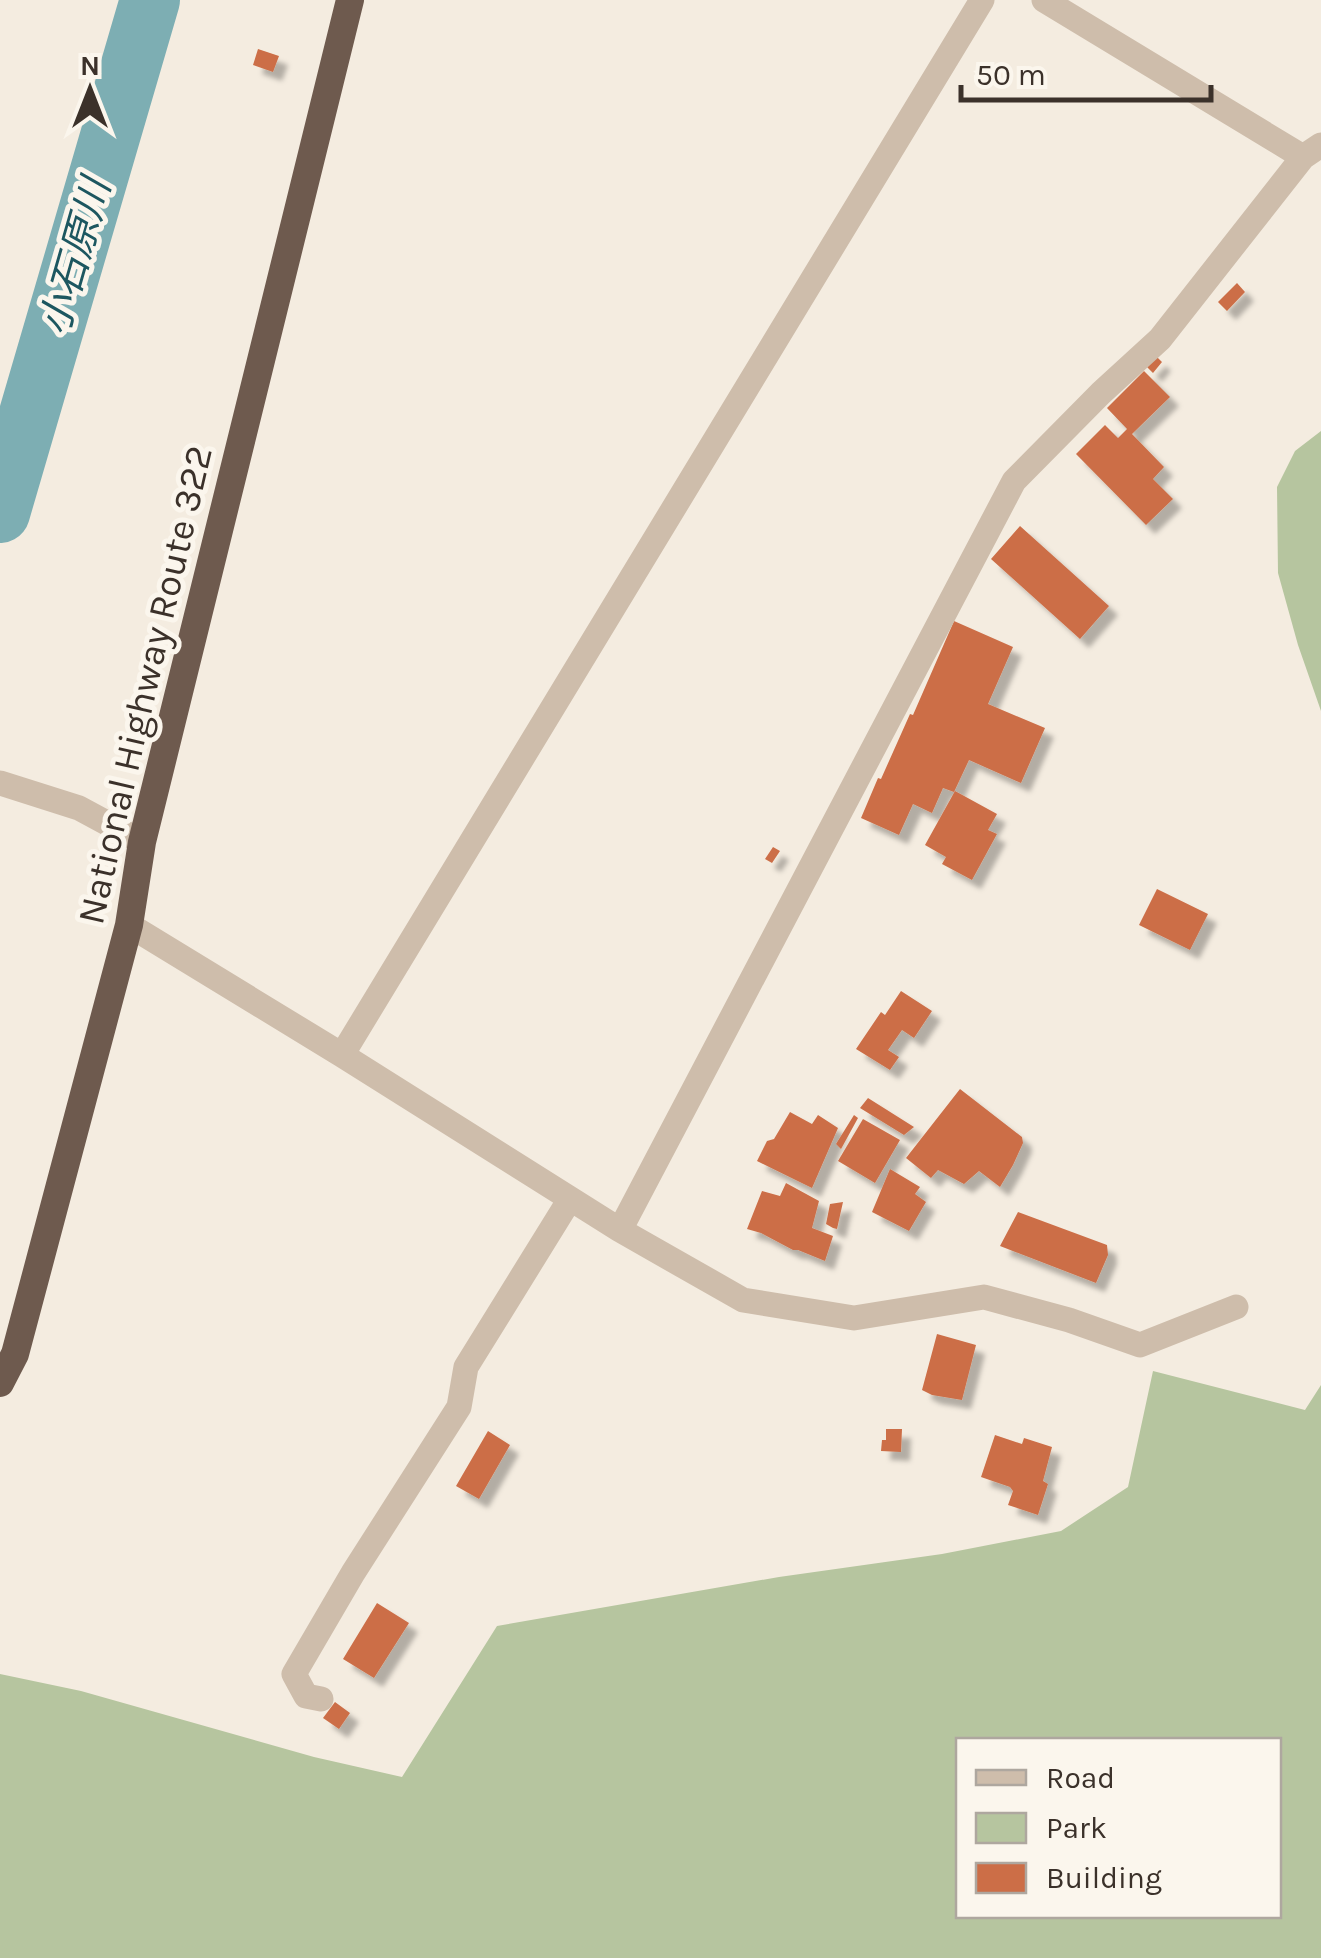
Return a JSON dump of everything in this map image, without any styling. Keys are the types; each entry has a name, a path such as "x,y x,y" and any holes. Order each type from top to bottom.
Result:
{"highway":[{"name":"National Highway Route 322","path":"0,1383 15,1354 129,925 142,842 350,0"}],"street":[{"path":"342,1055 982,0"},
{"path":"620,1230 1014,481 1160,338 1312,151 1044,0"},
{"path":"0,783 79,808 142,842"},
{"path":"129,925 620,1230 743,1300 854,1318 984,1297 1140,1345 1236,1306"},
{"path":"322,1700 306,1696 294,1674 458,1407 466,1367 570,1199"}],"green space":[{"path":"1321,431 1321,711 1278,573 1277,487 1295,451"},
{"path":"1153,1371 1305,1410 1321,1385 1321,1958 0,1958 0,1674 81,1691 314,1757 402,1777 497,1626 1061,1531 1128,1487"}],"building":[{"path":"258,49 279,56 273,72 253,65"},
{"path":"1237,283 1245,292 1227,311 1218,302"},
{"path":"1157,357 1162,362 1153,373 1147,367"},
{"path":"1144,371 1170,397 1132,434 1164,467 1153,479 1173,499 1146,525 1076,454 1105,425 1118,438 1127,429 1107,408"},
{"path":"1020,526 1109,606 1080,639 991,559"},
{"path":"954,621 1013,647 988,704 1045,728 1021,783 969,760 954,792 943,788 932,813 913,804 899,835 861,818 910,714 913,715"},
{"path":"955,791 997,814 988,830 997,834 972,880 942,864 946,857 925,845"},
{"path":"773,847 780,851 772,863 765,859"},
{"path":"1157,889 1208,914 1190,950 1139,925"},
{"path":"901,991 932,1011 914,1038 902,1030 888,1050 899,1057 890,1070 856,1049"},
{"path":"960,1089 1022,1137 1023,1143 1000,1187 979,1171 964,1184 938,1170 931,1178 906,1158"},
{"path":"868,1098 914,1127 904,1135 860,1108"},
{"path":"790,1112 812,1124 818,1115 838,1128 812,1188 757,1161"},
{"path":"854,1115 858,1118 841,1149 836,1144"},
{"path":"863,1119 900,1140 875,1183 838,1161"},
{"path":"890,1169 920,1187 915,1194 926,1202 909,1231 872,1212"},
{"path":"786,1183 819,1201 812,1228 833,1236 825,1261 747,1229 762,1191 780,1196"},
{"path":"843,1202 837,1229 833,1228 826,1224 830,1204"},
{"path":"1018,1212 1107,1245 1108,1255 1096,1283 1000,1246"},
{"path":"937,1334 976,1345 962,1400 922,1390"},
{"path":"886,1429 902,1429 901,1452 881,1451"},
{"path":"488,1431 510,1445 479,1499 456,1486"},
{"path":"995,1435 1022,1444 1024,1438 1052,1447 1043,1481 1048,1484 1038,1515 1008,1505 1013,1491 1010,1487 981,1477"},
{"path":"377,1603 409,1623 374,1678 343,1659"},
{"path":"335,1702 350,1713 339,1729 323,1718"}],"waterway":[{"name":"小石原川","path":"0,513 150,0"}]}
